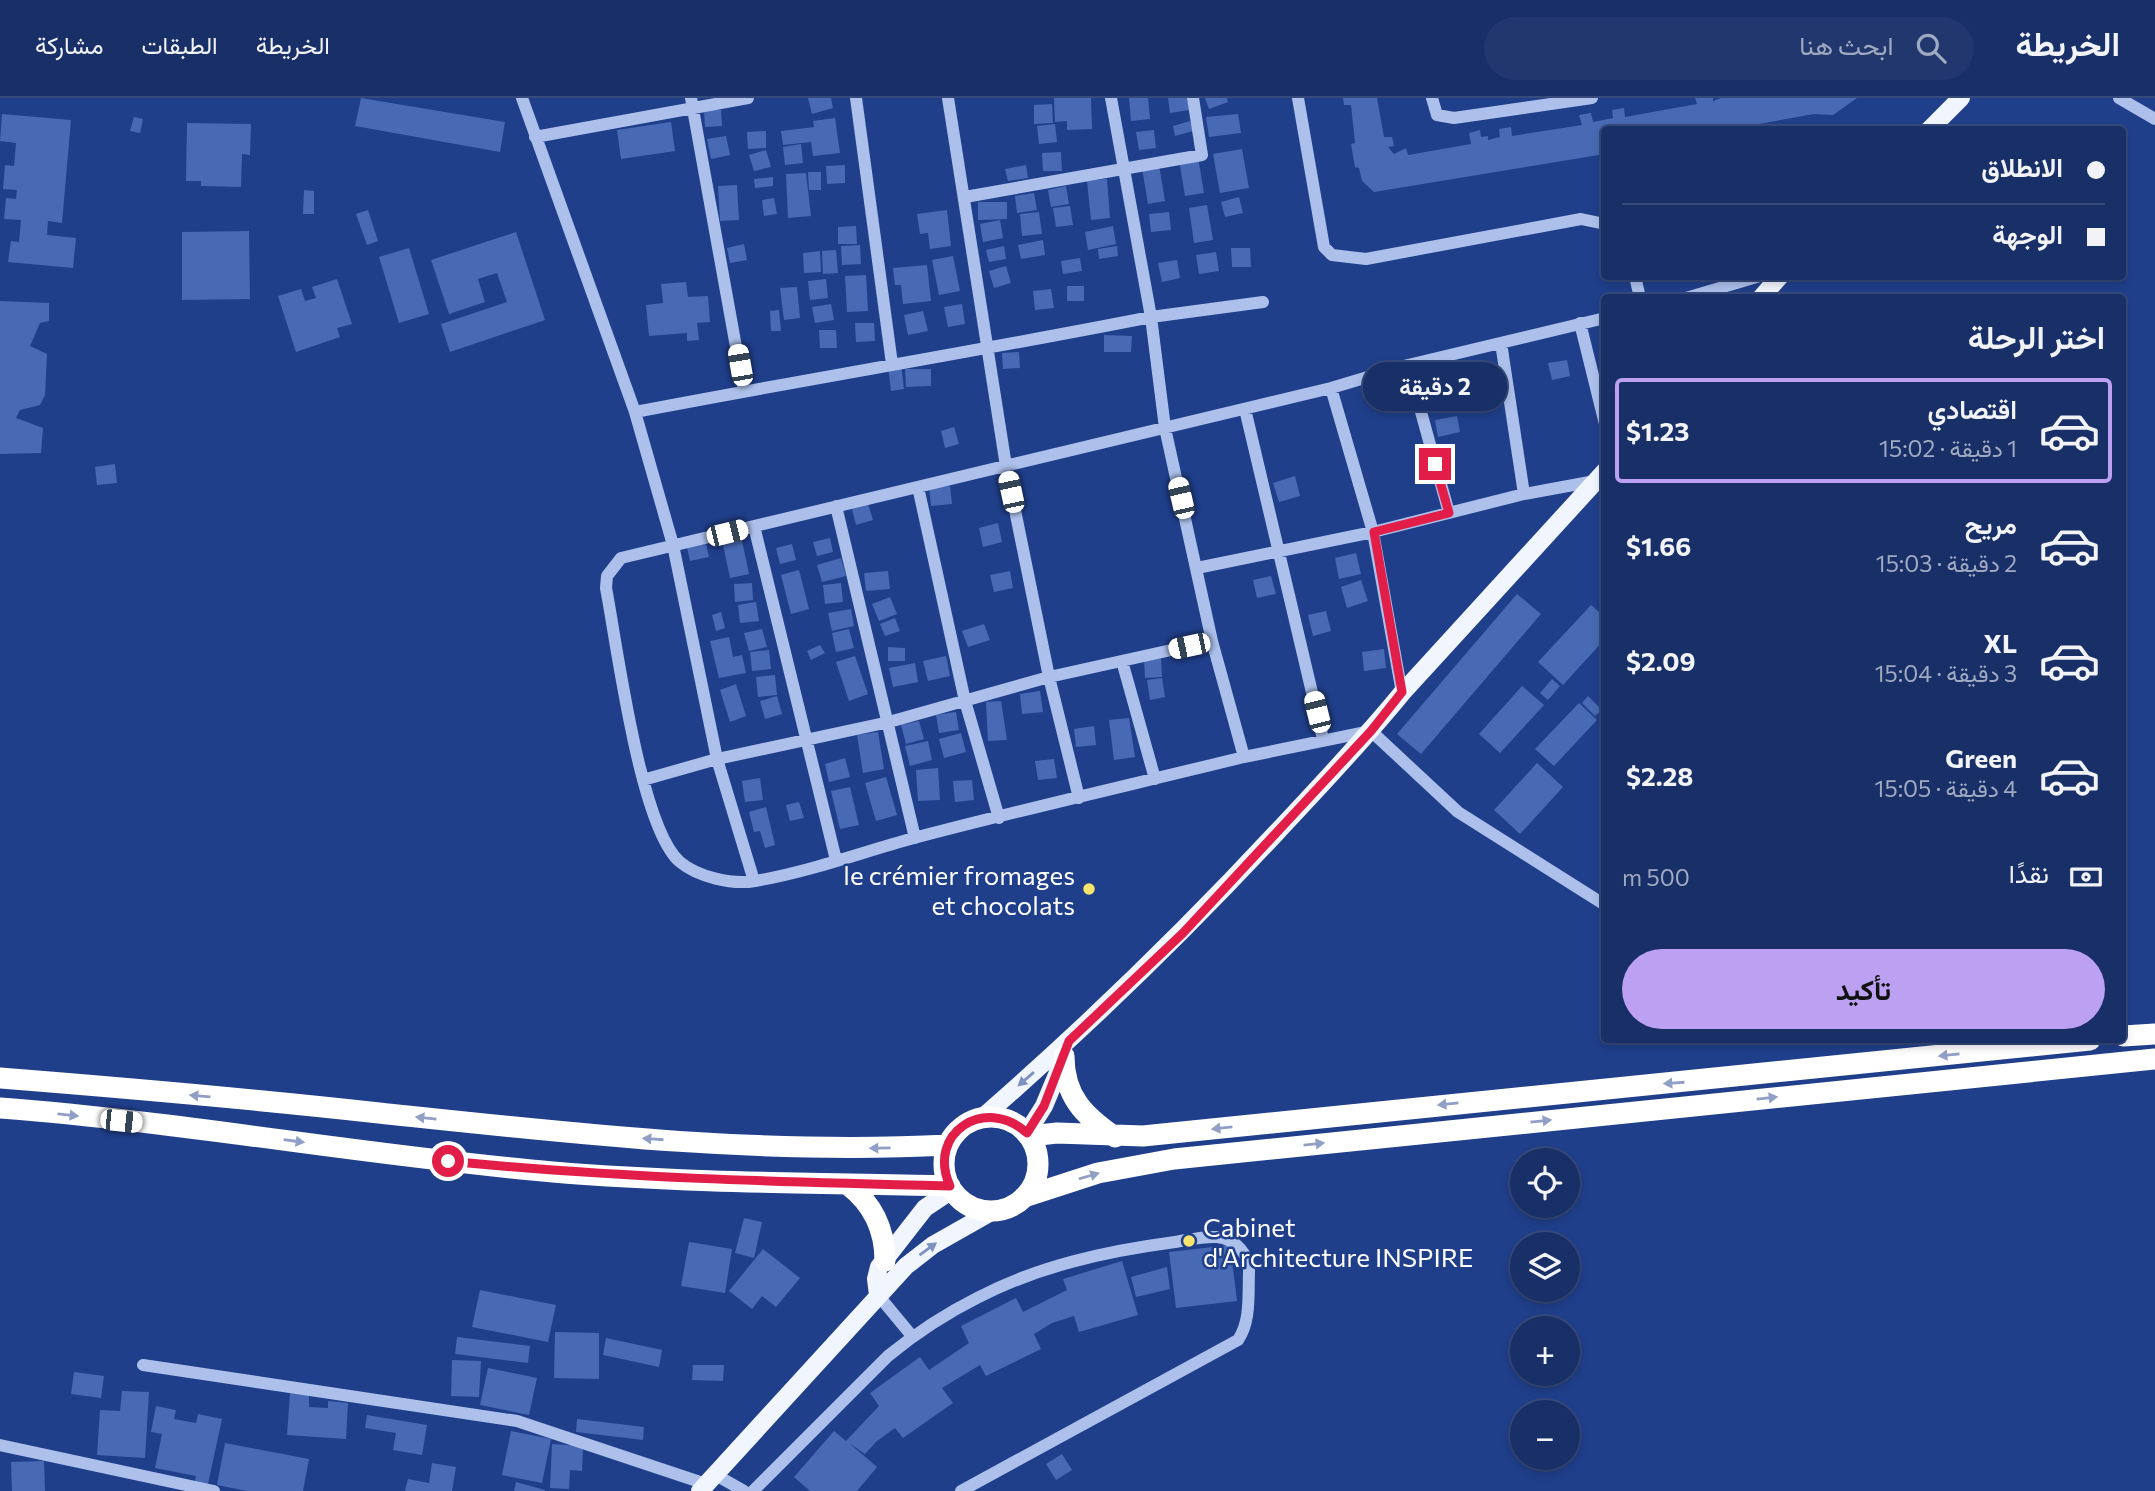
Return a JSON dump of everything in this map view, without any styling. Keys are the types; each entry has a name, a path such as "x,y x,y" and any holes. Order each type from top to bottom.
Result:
{"highway":[{"path":"2126,1036 2155,1034"},
{"path":"1028,1135 1057,1133 1115,1138 1531,1095 1707,1081 2062,1043"},
{"path":"1067,1049 1067,1086 1074,1100 1094,1123 1115,1138"},
{"path":"1024,1197 1038,1171 1037,1150 1028,1135 1007,1119 983,1117 962,1127 948,1145 944,1166 951,1188 970,1206 993,1211 1015,1204 1024,1197 1098,1173 1174,1159 2155,1059"},
{"path":"0,1078 562,1133 765,1147 839,1149 948,1145"},
{"path":"0,1108 232,1132 395,1156 554,1172 951,1188"},
{"path":"848,1185 866,1202 880,1223 885,1261"}],"main road":[{"path":"1932,126 1961,98"},
{"path":"1764,294 1777,280"},
{"path":"983,1117 1067,1049 1183,933 1371,731 1402,692 1600,476"},
{"path":"1028,1135 1067,1049"},
{"path":"878,1295 876,1279 885,1261 925,1208 951,1188"},
{"path":"707,1483 906,1266 924,1252 993,1211"}],"street":[{"path":"522,98 635,412 673,545 718,759 754,881"},
{"path":"535,138 692,103 748,98"},
{"path":"856,98 892,364"},
{"path":"948,98 1006,466 1049,677 1079,798"},
{"path":"1111,98 1151,317 1165,428 1212,641 1244,757"},
{"path":"965,197 1202,155 1193,98"},
{"path":"1298,98 1324,247 1332,255 1366,259 1581,219 1601,223"},
{"path":"1432,98 1437,115 1454,118 1592,98"},
{"path":"2119,98 2155,120"},
{"path":"692,103 744,391"},
{"path":"1699,294 1747,280"},
{"path":"635,412 892,364 989,349 1151,317 1263,302"},
{"path":"1601,319 1408,365 1331,388 1245,409 621,558 607,576 606,588 643,780 666,846 680,863 706,876 754,881 915,838 1244,757 1371,731 1458,811 1601,902"},
{"path":"1580,323 1601,408"},
{"path":"1501,343 1524,494"},
{"path":"1408,365 1449,513"},
{"path":"1331,388 1374,532 1402,692"},
{"path":"1245,409 1324,739"},
{"path":"1197,568 1374,532 1600,476"},
{"path":"918,487 965,701 999,818"},
{"path":"836,506 890,722 915,838"},
{"path":"754,526 836,860"},
{"path":"643,780 718,759 890,722 1049,677 1212,641"},
{"path":"1122,661 1155,779"},
{"path":"753,1491 888,1356 912,1336 978,1297 1083,1257 1217,1237 1237,1245 1245,1254 1249,1268 1247,1322 1238,1340 961,1491"},
{"path":"878,1295 912,1336"},
{"path":"143,1365 517,1421 707,1483 744,1491"},
{"path":"0,1445 214,1491"}],"building":[{"path":"361,98 505,122 500,152 355,126"},
{"path":"808,98 831,98 833,108 812,114"},
{"path":"1054,98 1091,98 1092,129 1067,130 1067,121 1055,122"},
{"path":"1129,98 1148,98 1150,119 1131,121"},
{"path":"1168,98 1187,98 1189,110 1170,113"},
{"path":"1205,98 1227,98 1228,102 1209,109"},
{"path":"1343,98 1377,98 1384,137 1392,137 1394,146 1388,147 1394,154 1406,148 1408,155 1471,144 1469,133 1480,130 1481,137 1488,136 1488,140 1500,137 1499,129 1511,127 1512,136 1582,125 1579,115 1591,113 1593,122 1613,118 1612,110 1624,108 1625,117 1697,104 1695,98 1713,98 1713,101 1721,98 1857,98 1833,115 1814,114 1748,126 1601,126 1601,155 1374,192 1362,181 1359,168 1355,167 1351,144 1355,143 1351,105 1344,105"},
{"path":"1052,104 1053,123 1034,124 1034,105"},
{"path":"704,110 721,110 722,126 705,127"},
{"path":"2,114 71,120 62,223 48,221 47,235 76,238 73,268 8,262 11,241 19,242 21,220 4,219 6,198 16,199 17,190 3,189 5,165 14,166 16,143 0,141"},
{"path":"1238,114 1241,133 1209,137 1206,117"},
{"path":"134,117 143,119 140,133 130,131"},
{"path":"835,118 840,153 813,156 811,142 783,145 781,131 814,127 813,121"},
{"path":"1190,121 1193,131 1175,136 1173,126"},
{"path":"671,122 675,151 621,159 617,130"},
{"path":"187,123 251,124 250,155 242,154 241,187 201,186 201,181 186,181"},
{"path":"1055,124 1057,142 1039,144 1037,126"},
{"path":"1154,130 1156,148 1139,150 1136,132"},
{"path":"766,131 766,148 748,149 747,132"},
{"path":"726,136 730,155 711,159 707,139"},
{"path":"801,144 803,163 785,165 783,147"},
{"path":"1242,149 1249,188 1220,193 1213,154"},
{"path":"766,150 771,167 754,171 749,155"},
{"path":"1061,152 1062,171 1043,171 1042,153"},
{"path":"1198,157 1204,193 1185,196 1179,160"},
{"path":"845,165 845,183 827,184 826,166"},
{"path":"1026,165 1028,178 1008,181 1005,169"},
{"path":"1159,165 1165,201 1148,204 1142,168"},
{"path":"808,172 821,172 821,190 809,190"},
{"path":"806,173 811,216 788,218 786,174"},
{"path":"773,177 773,186 755,188 754,179"},
{"path":"1107,179 1110,218 1091,220 1087,181"},
{"path":"737,185 739,220 720,221 718,186"},
{"path":"1066,186 1069,204 1051,207 1048,190"},
{"path":"304,190 314,191 314,214 303,214"},
{"path":"1034,193 1037,210 1017,213 1015,196"},
{"path":"1239,197 1243,213 1225,217 1221,202"},
{"path":"774,198 777,214 764,216 762,200"},
{"path":"978,202 1007,202 1007,219 978,220"},
{"path":"1207,205 1213,240 1194,243 1189,208"},
{"path":"1070,206 1073,225 1056,227 1053,208"},
{"path":"368,210 378,241 367,245 356,214"},
{"path":"947,210 951,246 930,249 928,233 920,234 917,214"},
{"path":"1039,212 1042,234 1022,236 1020,214"},
{"path":"1169,212 1171,230 1151,232 1149,214"},
{"path":"1000,220 1003,238 983,242 980,224"},
{"path":"856,226 857,244 838,244 838,227"},
{"path":"1113,226 1116,244 1088,250 1085,232"},
{"path":"249,231 250,299 182,300 182,232"},
{"path":"516,232 545,320 450,352 441,324 507,302 497,273 478,279 485,302 449,314 431,260"},
{"path":"1043,240 1045,255 1021,259 1018,245"},
{"path":"744,244 747,260 730,263 727,248"},
{"path":"860,245 861,264 842,265 841,246"},
{"path":"1004,246 1006,259 989,262 986,250"},
{"path":"1117,246 1118,256 1099,259 1098,249"},
{"path":"409,248 429,314 399,323 379,257"},
{"path":"1231,248 1250,248 1251,267 1232,267"},
{"path":"836,250 838,273 823,274 822,251"},
{"path":"820,251 821,272 804,273 803,253"},
{"path":"1216,252 1219,271 1199,274 1196,255"},
{"path":"953,256 960,291 939,295 932,260"},
{"path":"1080,258 1082,271 1063,274 1061,261"},
{"path":"1177,260 1180,278 1162,282 1158,263"},
{"path":"927,265 931,301 903,304 901,285 895,285 893,268"},
{"path":"1006,266 1011,283 994,288 989,271"},
{"path":"866,275 868,311 847,312 845,276"},
{"path":"337,279 352,324 337,328 340,337 296,352 278,296 301,289 305,301 316,298 312,287"},
{"path":"826,279 828,298 810,300 808,281"},
{"path":"686,282 688,297 708,296 710,322 697,323 699,340 687,341 687,333 649,336 646,305 663,303 661,284"},
{"path":"1067,286 1084,286 1084,301 1067,301"},
{"path":"797,287 800,318 784,320 780,288"},
{"path":"1051,289 1054,308 1035,310 1033,291"},
{"path":"0,301 49,303 49,321 40,323 30,346 47,354 45,395 40,405 20,410 16,418 43,428 41,453 0,454"},
{"path":"831,304 834,320 815,323 812,307"},
{"path":"962,304 965,324 948,327 944,307"},
{"path":"779,310 781,331 771,331 770,311"},
{"path":"923,311 928,331 908,335 904,315"},
{"path":"855,323 874,323 875,341 856,342"},
{"path":"819,330 836,330 837,348 820,348"},
{"path":"1104,335 1132,336 1131,352 1104,352"},
{"path":"1019,352 1020,368 1003,369 1002,353"},
{"path":"1567,360 1570,376 1552,380 1548,363"},
{"path":"901,364 904,389 891,391 888,366"},
{"path":"905,369 931,369 931,386 906,387"},
{"path":"1480,377 1489,377 1488,398 1479,398"},
{"path":"1457,416 1460,432 1438,437 1435,420"},
{"path":"954,427 959,444 945,448 941,431"},
{"path":"115,464 117,483 97,485 95,467"},
{"path":"1295,476 1300,496 1279,502 1273,483"},
{"path":"950,486 952,504 931,506 929,488"},
{"path":"868,504 873,520 856,525 852,509"},
{"path":"998,523 1002,542 983,547 979,528"},
{"path":"741,536 749,574 730,578 722,540"},
{"path":"830,538 833,552 817,556 813,542"},
{"path":"706,544 709,557 690,561 687,547"},
{"path":"792,544 796,560 780,564 776,548"},
{"path":"1356,553 1361,574 1339,579 1335,558"},
{"path":"841,558 846,576 822,582 817,565"},
{"path":"799,570 809,609 791,614 781,575"},
{"path":"888,571 890,589 866,591 864,573"},
{"path":"1010,571 1013,588 994,592 990,575"},
{"path":"1271,576 1276,594 1257,598 1253,580"},
{"path":"1361,580 1368,601 1347,608 1341,587"},
{"path":"752,583 753,600 735,602 734,584"},
{"path":"841,583 843,602 825,604 823,585"},
{"path":"1517,594 1541,614 1421,754 1397,734"},
{"path":"890,597 897,614 879,621 872,604"},
{"path":"756,602 759,621 740,623 738,605"},
{"path":"1591,605 1601,614 1601,643 1563,685 1538,662"},
{"path":"851,609 854,626 832,631 828,613"},
{"path":"1326,611 1331,631 1313,636 1308,615"},
{"path":"721,612 725,628 716,631 712,615"},
{"path":"895,618 900,631 885,636 880,624"},
{"path":"984,624 990,640 968,647 962,631"},
{"path":"762,629 767,647 749,651 744,633"},
{"path":"849,629 854,648 836,652 832,633"},
{"path":"729,637 733,657 742,655 746,673 719,678 710,641"},
{"path":"820,645 825,653 811,660 807,651"},
{"path":"888,647 905,648 905,661 888,661"},
{"path":"1384,649 1386,668 1364,671 1362,652"},
{"path":"769,650 771,669 752,671 750,652"},
{"path":"855,656 868,694 849,701 836,662"},
{"path":"946,656 950,676 928,681 923,661"},
{"path":"1161,658 1162,677 1145,678 1144,659"},
{"path":"915,663 918,682 893,687 889,668"},
{"path":"775,675 777,695 758,697 756,677"},
{"path":"1162,678 1165,697 1150,700 1147,680"},
{"path":"1552,679 1560,686 1548,700 1540,693"},
{"path":"736,684 746,716 730,722 720,690"},
{"path":"1522,686 1544,705 1500,753 1479,734"},
{"path":"1040,691 1043,712 1022,714 1020,694"},
{"path":"777,696 782,714 765,719 760,701"},
{"path":"1588,696 1601,711 1595,716 1582,703"},
{"path":"1001,701 1007,740 988,741 986,702"},
{"path":"1579,703 1597,720 1554,766 1535,749"},
{"path":"956,712 959,730 939,733 936,715"},
{"path":"1129,718 1135,757 1114,760 1109,720"},
{"path":"919,721 924,739 906,744 901,725"},
{"path":"1094,726 1096,745 1076,747 1074,729"},
{"path":"878,732 884,769 863,773 857,735"},
{"path":"961,733 966,752 944,758 939,739"},
{"path":"928,741 932,760 910,766 905,746"},
{"path":"845,758 850,777 829,782 825,764"},
{"path":"1054,759 1057,778 1038,780 1035,761"},
{"path":"1537,763 1563,787 1520,834 1494,810"},
{"path":"938,768 940,800 918,801 916,770"},
{"path":"886,777 897,815 876,821 865,783"},
{"path":"760,778 763,800 745,802 742,781"},
{"path":"972,780 974,800 955,802 953,781"},
{"path":"850,787 859,825 840,829 831,791"},
{"path":"799,802 804,818 790,821 786,805"},
{"path":"766,807 775,845 765,848 760,831 754,832 749,812"},
{"path":"744,1218 762,1222 754,1258 735,1253"},
{"path":"689,1242 732,1249 725,1293 681,1286"},
{"path":"1230,1245 1237,1301 1176,1308 1169,1252"},
{"path":"763,1249 800,1278 776,1307 762,1296 752,1309 729,1291"},
{"path":"1122,1261 1138,1315 1079,1332 1074,1316 1052,1323 1034,1334 1041,1349 986,1376 980,1365 942,1388 953,1403 903,1438 895,1428 865,1454 849,1443 877,1467 857,1491 810,1491 794,1477 834,1431 846,1441 879,1406 870,1393 920,1357 929,1370 969,1343 961,1326 1016,1298 1023,1312 1067,1290 1063,1279"},
{"path":"1167,1267 1170,1289 1136,1297 1131,1277"},
{"path":"480,1290 556,1305 548,1342 472,1327"},
{"path":"555,1332 599,1333 599,1379 554,1378"},
{"path":"457,1337 530,1346 528,1363 455,1354"},
{"path":"606,1338 662,1350 659,1367 603,1355"},
{"path":"452,1360 481,1361 479,1397 451,1396"},
{"path":"693,1365 724,1365 723,1381 692,1380"},
{"path":"488,1368 537,1378 529,1415 480,1405"},
{"path":"74,1372 104,1376 101,1398 71,1394"},
{"path":"122,1391 149,1392 145,1458 97,1455 100,1410 120,1411"},
{"path":"290,1393 309,1394 309,1407 328,1408 328,1401 348,1403 346,1439 287,1435"},
{"path":"156,1406 176,1410 174,1419 196,1423 198,1414 222,1419 208,1484 195,1481 196,1476 155,1468 162,1434 151,1432"},
{"path":"367,1415 427,1425 422,1455 393,1450 396,1433 365,1428"},
{"path":"577,1419 644,1427 643,1440 576,1432"},
{"path":"511,1431 551,1439 542,1483 502,1475"},
{"path":"225,1443 309,1459 303,1491 247,1491 217,1485"},
{"path":"552,1444 583,1446 582,1471 570,1470 569,1489 550,1488"},
{"path":"1062,1454 1072,1470 1056,1480 1046,1464"},
{"path":"44,1461 45,1491 12,1491 11,1462"},
{"path":"432,1463 456,1467 452,1491 405,1491 408,1479 429,1483"},
{"path":"516,1482 545,1490 545,1491 514,1491"}],"place":[{"name":"le crémier fromages et chocolats","path":"1089,889"},
{"name":"Cabinet d'Architecture INSPIRE","path":"1189,1241"}],"route":[{"path":"448,1161 554,1172 763,1183 950,1186 944,1166 945,1155 954,1135 962,1127 983,1117 995,1117 1007,1119 1027,1133 1044,1106 1069,1041 1183,933 1371,731 1402,692 1374,532 1449,513 1435,464"}]}
